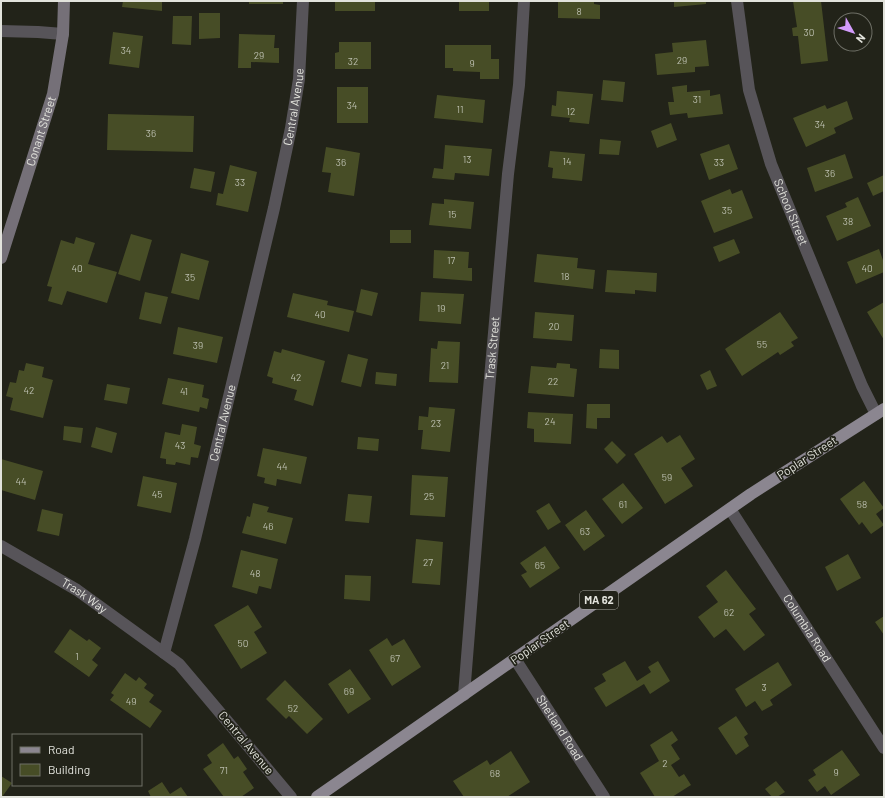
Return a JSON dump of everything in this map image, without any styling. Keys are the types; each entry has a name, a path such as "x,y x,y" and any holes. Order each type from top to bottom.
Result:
{"main road":[{"name":"Conant Street","path":"1,258 53,94 63,34 64,1"},
{"name":"Poplar Street","path":"317,797 464,696 730,509 880,412"}],"street":[{"name":"Central Avenue","path":"291,797 179,664 164,653 195,539 292,128 299,79 303,1"},
{"name":"Trask Street","path":"464,696 482,461 508,174 519,85 524,1"},
{"name":"School Street","path":"737,1 749,90 771,164 859,379 880,412"},
{"path":"1,31 63,34"},
{"name":"Columbia Road","path":"730,509 880,733 884,748"},
{"name":"Trask Way","path":"1,546 77,590 164,653"},
{"name":"Shetland Road","path":"515,659 604,797"}],"building":[{"path":"123,1 162,1 162,11 122,7"},
{"path":"249,1 283,1 283,4 249,4"},
{"path":"335,1 375,1 375,11 335,11"},
{"path":"459,1 489,1 489,11 459,11"},
{"path":"558,1 594,1 594,4 600,5 600,19 558,18"},
{"path":"674,1 706,1 706,4 674,7"},
{"path":"793,1 821,1 828,61 801,64 798,36 793,36 792,28 797,27"},
{"path":"199,13 220,13 220,38 199,39"},
{"path":"173,16 192,16 191,45 172,44"},
{"path":"113,32 143,36 139,68 109,64"},
{"path":"239,34 275,35 274,48 279,48 279,63 251,62 251,68 238,68"},
{"path":"706,40 709,66 695,67 695,72 657,75 655,54 673,52 672,43"},
{"path":"339,42 371,42 371,69 335,69 335,53 339,52"},
{"path":"445,45 491,45 491,59 499,59 499,79 480,79 480,72 453,71 453,68 445,68"},
{"path":"603,80 625,82 623,102 601,100"},
{"path":"687,85 687,92 710,90 710,96 720,94 723,114 688,118 687,113 670,115 668,102 674,102 672,87"},
{"path":"337,87 368,87 368,123 337,123"},
{"path":"557,91 593,94 589,124 569,122 570,118 551,116 552,105 556,106"},
{"path":"437,95 485,100 483,123 434,118"},
{"path":"847,101 853,119 834,128 836,133 806,147 793,118 825,105 827,109"},
{"path":"108,114 194,116 193,152 107,150"},
{"path":"671,123 677,140 657,148 651,131"},
{"path":"600,139 621,141 619,155 599,154"},
{"path":"729,144 738,169 709,180 700,154"},
{"path":"445,145 492,149 489,176 455,173 454,180 432,178 434,168 443,169"},
{"path":"326,147 360,153 354,196 328,192 331,173 322,172"},
{"path":"550,151 585,154 582,181 552,178 553,168 548,167"},
{"path":"845,154 853,178 815,192 807,168"},
{"path":"230,165 257,172 248,212 216,205 218,193 223,194"},
{"path":"194,168 215,172 211,192 190,188"},
{"path":"884,175 884,191 873,196 867,183"},
{"path":"730,189 732,194 742,190 753,218 714,233 701,201"},
{"path":"858,197 871,226 837,241 826,216 847,207 845,203"},
{"path":"444,199 474,202 471,229 429,225 432,203 444,204"},
{"path":"390,230 411,230 411,243 390,243"},
{"path":"131,234 152,240 140,281 118,274"},
{"path":"76,237 95,243 88,264 117,272 107,303 67,291 62,305 48,301 52,287 47,286 61,240 74,244"},
{"path":"734,239 740,253 719,262 713,247"},
{"path":"879,249 884,263 884,272 856,284 847,262"},
{"path":"434,250 469,252 468,268 472,268 472,281 433,278"},
{"path":"181,253 209,261 199,300 171,293"},
{"path":"537,254 578,258 577,268 595,270 593,289 534,282"},
{"path":"607,270 657,273 656,292 635,290 635,294 605,292"},
{"path":"361,289 378,293 372,316 356,312"},
{"path":"145,292 168,297 161,324 139,319"},
{"path":"421,292 464,294 461,324 419,321"},
{"path":"293,293 328,301 327,305 354,311 349,332 287,317"},
{"path":"884,302 884,340 867,312"},
{"path":"535,312 574,315 572,341 533,338"},
{"path":"780,312 798,338 791,342 794,346 780,355 778,352 742,376 725,349"},
{"path":"178,327 223,337 217,363 173,354"},
{"path":"438,341 460,342 458,383 429,382 431,348 437,349"},
{"path":"282,349 325,361 313,406 294,400 297,390 272,383 273,378 267,376 274,351 281,353"},
{"path":"600,349 619,350 619,369 599,368"},
{"path":"348,354 368,359 361,387 341,382"},
{"path":"26,363 44,367 42,377 53,380 43,418 10,410 13,398 6,396 10,382 16,383 19,370 24,371"},
{"path":"557,363 570,364 570,368 577,369 574,397 528,393 531,366 556,368"},
{"path":"710,370 717,386 707,390 700,375"},
{"path":"376,372 397,374 396,386 375,384"},
{"path":"168,378 204,385 202,397 209,399 207,409 200,407 199,412 162,404"},
{"path":"107,384 130,388 127,404 104,400"},
{"path":"587,404 610,404 610,418 597,418 597,429 586,428"},
{"path":"429,407 455,409 450,452 421,449 423,430 418,430 419,416 428,417"},
{"path":"528,412 573,414 571,444 534,442 534,429 527,428"},
{"path":"182,424 197,427 194,444 201,446 198,458 191,457 190,465 176,462 175,465 166,464 166,459 160,458 165,432 180,435"},
{"path":"64,426 83,428 81,443 63,440"},
{"path":"96,427 117,433 112,453 91,447"},
{"path":"680,435 695,459 681,468 693,486 665,504 634,454 662,436 667,443"},
{"path":"358,437 379,439 378,451 357,449"},
{"path":"612,441 626,455 617,464 604,449"},
{"path":"263,448 307,457 301,484 277,479 276,486 264,483 265,478 257,476"},
{"path":"1,459 43,471 35,500 1,490"},
{"path":"412,475 448,477 445,517 410,515"},
{"path":"143,476 177,483 171,513 137,506"},
{"path":"864,481 884,508 876,514 884,525 871,534 862,522 859,525 840,499"},
{"path":"623,483 643,508 622,524 602,499"},
{"path":"348,494 372,496 369,523 345,521"},
{"path":"253,503 269,507 267,512 293,518 286,544 242,533 247,516 250,517"},
{"path":"549,503 561,522 548,530 536,511"},
{"path":"42,509 63,514 59,536 37,531"},
{"path":"586,510 605,536 584,551 565,525"},
{"path":"416,539 443,542 440,585 412,583"},
{"path":"545,546 560,568 530,588 521,575 527,572 520,563"},
{"path":"241,550 278,559 271,589 259,586 257,594 232,587"},
{"path":"848,554 861,578 837,591 825,567"},
{"path":"726,570 756,609 749,614 765,635 744,651 726,629 714,638 698,617 718,602 706,586"},
{"path":"345,575 371,576 370,601 344,599"},
{"path":"248,605 262,627 254,632 267,653 241,669 214,625"},
{"path":"884,616 884,635 875,622"},
{"path":"70,629 87,641 89,639 101,648 92,660 98,665 89,677 54,652"},
{"path":"387,638 392,646 404,639 421,667 392,686 369,650"},
{"path":"625,661 637,681 651,672 648,667 658,661 670,681 650,694 644,684 606,707 594,688 606,681 602,674"},
{"path":"778,662 792,685 770,700 773,705 762,711 755,701 746,707 735,689"},
{"path":"350,669 371,699 348,714 328,684"},
{"path":"125,673 136,681 139,677 147,684 144,688 154,695 149,702 162,711 150,728 110,700 114,695 111,693"},
{"path":"285,680 323,719 307,734 289,716 286,719 266,699"},
{"path":"736,716 748,734 744,737 749,746 736,755 718,728"},
{"path":"672,731 678,740 671,745 680,759 671,765 679,777 684,774 691,785 672,797 655,797 640,773 659,761 650,745"},
{"path":"223,743 234,759 238,756 247,769 243,772 254,788 241,797 224,797 203,769 212,763 207,755"},
{"path":"842,750 860,775 831,795 825,786 817,792 808,780 816,775 813,770"},
{"path":"511,751 530,782 507,797 464,797 453,781 487,760 490,765"},
{"path":"1,776 12,783 2,797 1,797"},
{"path":"776,781 785,792 777,797 772,797 765,789"},
{"path":"162,782 170,794 181,787 188,797 151,797 148,791"}]}
